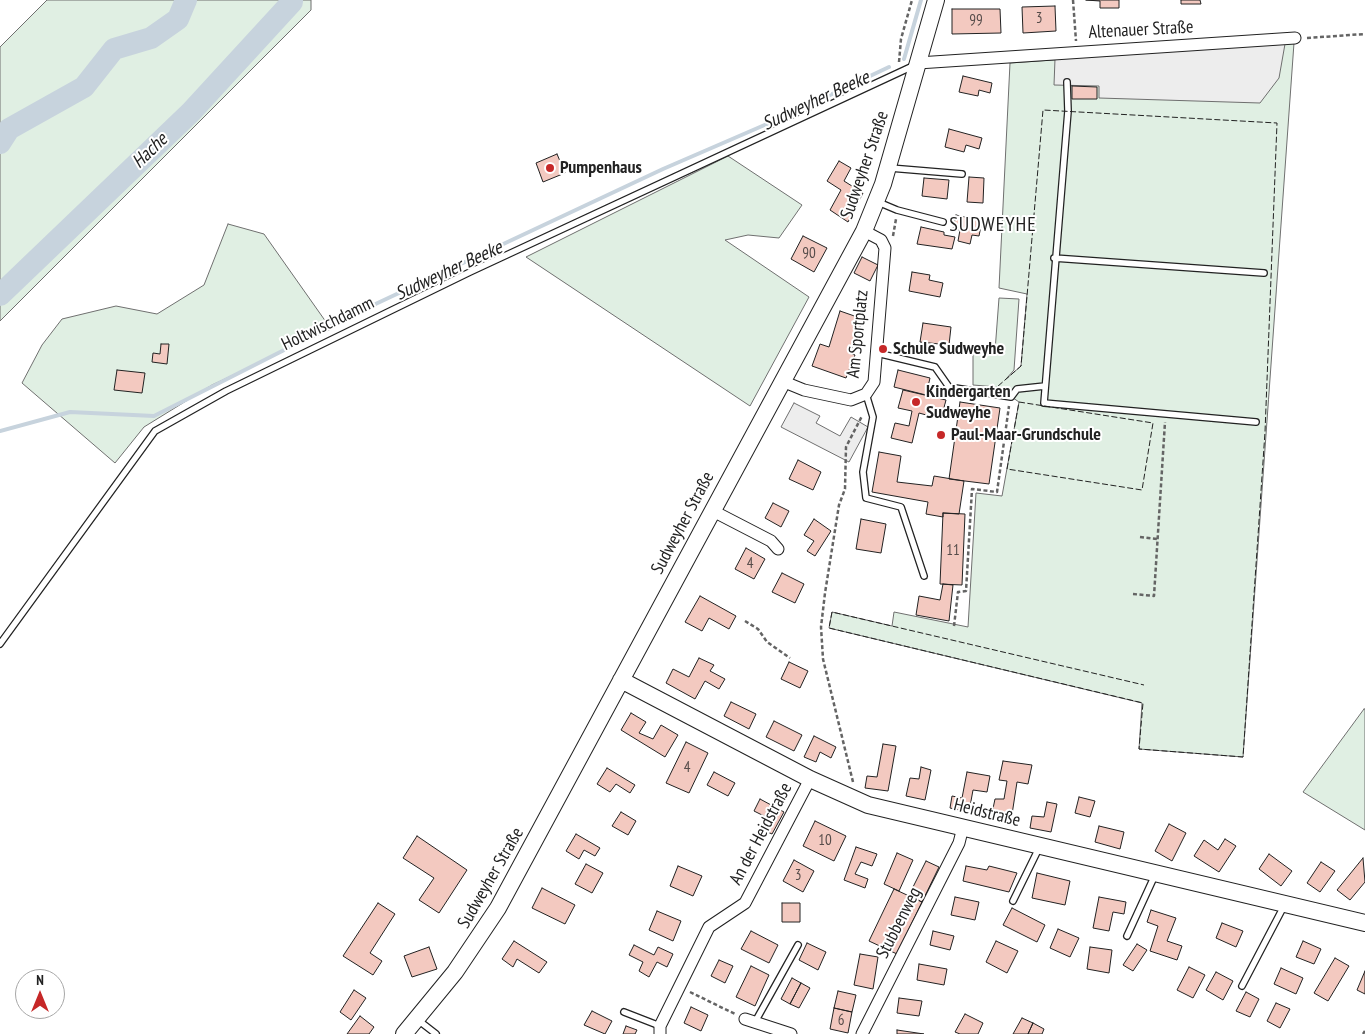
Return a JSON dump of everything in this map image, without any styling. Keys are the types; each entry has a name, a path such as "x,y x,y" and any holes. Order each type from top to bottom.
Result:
{"main road":[{"name":"Sudweyher Straße","path":"404,1034 475,944 498,908 864,231 888,168 936,0"},
{"name":"Heidstraße","path":"621,680 810,780 851,799 1365,923"}],"street":[{"name":"Altenauer Straße","path":"918,63 1076,51 1295,38"},
{"path":"864,231 880,240 885,248"},
{"name":"Am Sportplatz","path":"782,381 804,390 838,398 851,400 866,394 874,382 874,352 885,248"},
{"path":"713,511 771,541 778,549"},
{"name":"An der Heidstraße","path":"660,1030 709,927 745,903 810,780"},
{"name":"Stubbenweg","path":"862,1034 959,843 963,827"},
{"path":"750,1021 791,1034"}],"lane":[{"name":"Holtwischdamm","path":"0,644 155,431 226,391 470,272 918,63"},
{"path":"1067,82 1068,111 1054,258 1044,403 1256,422"},
{"path":"888,168 962,174"},
{"path":"876,201 897,210 943,222"},
{"path":"1054,258 1264,273"},
{"path":"874,352 935,367 949,387 1010,397 1017,389 1045,386"},
{"path":"866,394 873,418 863,472 866,498 901,507 924,576"},
{"path":"1013,901 1040,846"},
{"path":"1127,936 1155,873"},
{"path":"1242,986 1285,904"},
{"path":"750,1021 798,944"},
{"name":"An der Heidstraße","path":"624,1012 660,1030"},
{"path":"416,1019 436,1034"}],"path":[{"path":"901,72 899,64 901,39 912,0"},
{"path":"1073,0 1076,51"},
{"path":"1295,38 1365,34"},
{"path":"885,248 891,243 897,210"},
{"path":"851,799 852,778 823,659 822,627 839,505 845,489 846,446 863,414 866,394"},
{"path":"954,626 958,592 966,591 972,489 997,492 1010,397"},
{"path":"1133,594 1154,596 1165,414"},
{"path":"1006,432 1014,433"},
{"path":"1140,537 1157,539"},
{"path":"745,621 758,629 766,642 790,658"},
{"path":"679,987 750,1021"}],"green space":[{"path":"47,0 311,0 311,10 0,321 0,47"},
{"path":"1294,43 1243,757 1139,749 1142,703 829,628 832,612 892,626 894,612 968,627 976,493 1002,496 1019,402 997,387 973,385 973,351 995,351 999,298 1019,299 1014,370 1006,379 1021,366 1027,294 999,288 1010,63"},
{"path":"728,156 802,205 779,238 748,235 725,240 809,297 750,406 526,257"},
{"path":"228,224 264,234 331,329 212,385 144,427 115,463 22,383 42,345 62,319 116,306 157,314 204,285"},
{"path":"1365,709 1365,830 1303,792"}],"shaded area":[{"path":"1285,44 1279,78 1260,103 1099,98 1099,86 1054,85 1055,59"},
{"path":"794,403 820,416 816,423 840,436 851,417 868,427 849,462 781,427"}],"building":[{"path":"1086,0 1119,0 1119,8 1100,8 1100,1"},
{"path":"1181,0 1200,0 1201,4 1181,4"},
{"path":"1055,6 1056,31 1023,33 1022,7"},
{"path":"952,9 1000,9 1001,33 952,34"},
{"path":"963,76 992,83 990,93 979,90 978,96 959,92"},
{"path":"1072,86 1097,87 1097,99 1072,99"},
{"path":"949,129 982,138 979,149 966,145 964,152 945,147"},
{"name":"Pumpenhaus","path":"557,154 565,173 543,182 536,163"},
{"path":"839,161 851,168 844,181 863,193 848,222 830,210 841,190 827,181"},
{"path":"969,177 984,178 983,203 967,202"},
{"path":"924,178 949,180 947,199 922,196"},
{"path":"956,215 982,221 979,236 972,235 970,244 958,241 960,230 953,229"},
{"path":"921,227 944,232 944,235 955,237 952,249 917,244"},
{"path":"803,236 827,248 814,272 791,259"},
{"path":"862,257 878,265 870,281 854,273"},
{"path":"912,272 930,275 929,280 943,283 940,297 909,291"},
{"path":"840,311 863,319 850,353 855,355 846,378 812,366 820,344 829,347"},
{"path":"923,323 951,327 949,345 920,342"},
{"path":"161,344 169,344 167,364 152,362 153,353 160,354"},
{"path":"117,370 145,373 142,393 114,390"},
{"path":"898,370 930,378 926,395 894,387"},
{"path":"903,390 946,400 941,419 919,413 912,443 891,438 895,423 909,426 912,411 898,408"},
{"path":"960,402 1000,408 989,484 949,479"},
{"path":"879,452 901,456 897,482 932,486 934,476 964,481 959,514 943,513 943,517 926,514 928,502 872,492"},
{"path":"798,460 821,472 813,490 789,479"},
{"path":"773,503 789,511 781,527 765,518"},
{"path":"943,513 965,514 962,585 940,584"},
{"path":"814,519 831,531 815,556 807,551 814,541 804,535"},
{"path":"861,519 886,524 881,553 856,549"},
{"path":"746,548 765,559 754,579 735,569"},
{"path":"782,573 804,584 795,603 772,592"},
{"path":"943,584 953,585 949,621 916,615 919,596 940,600"},
{"path":"700,596 736,616 729,629 709,618 702,631 685,622"},
{"path":"699,658 714,665 710,671 725,679 719,689 705,681 695,699 666,683 673,669 689,677"},
{"path":"789,662 808,671 800,688 781,679"},
{"path":"731,702 756,714 749,729 724,716"},
{"path":"631,713 646,722 639,733 653,739 661,725 678,735 665,757 621,730"},
{"path":"774,721 802,735 794,751 766,737"},
{"path":"814,736 836,747 831,758 820,752 816,762 804,757"},
{"path":"686,742 708,753 689,793 666,783"},
{"path":"883,744 896,746 888,791 865,788 867,776 877,777"},
{"path":"1003,761 1032,765 1028,784 1017,782 1011,821 991,818 995,799 1004,799 1007,781 999,780"},
{"path":"921,767 931,770 925,800 906,796 910,778 919,779"},
{"path":"607,768 635,785 630,793 616,784 610,792 597,784"},
{"path":"714,772 735,783 728,796 707,785"},
{"path":"967,772 990,776 987,792 973,790 969,812 950,808 952,796 962,798"},
{"path":"1079,797 1095,801 1090,817 1075,813"},
{"path":"760,799 784,812 772,834 761,829 766,817 754,811"},
{"path":"1047,802 1057,804 1051,832 1030,828 1032,816 1044,817"},
{"path":"621,812 636,821 628,835 612,826"},
{"path":"815,821 846,836 834,861 803,846"},
{"path":"1169,824 1186,833 1172,861 1155,851"},
{"path":"1099,826 1124,832 1120,849 1095,842"},
{"path":"576,834 600,848 595,856 584,850 579,859 566,851"},
{"path":"417,836 467,870 439,913 419,900 434,878 403,858"},
{"path":"1225,839 1236,846 1219,872 1194,856 1204,840 1218,850"},
{"path":"856,847 877,854 872,866 861,862 855,874 868,879 865,888 844,880"},
{"path":"897,853 913,860 899,891 884,884"},
{"path":"1269,854 1292,871 1281,886 1259,869"},
{"path":"1363,858 1365,882 1350,900 1337,890"},
{"path":"794,860 814,871 803,892 783,881"},
{"path":"926,861 939,867 922,902 909,895"},
{"path":"1321,862 1335,871 1320,892 1307,883"},
{"path":"586,864 603,873 592,893 575,884"},
{"path":"678,866 702,876 693,896 670,886"},
{"path":"966,866 987,870 989,866 1017,873 1009,892 963,881"},
{"path":"1037,873 1070,881 1065,905 1032,898"},
{"path":"542,888 575,905 565,924 532,908"},
{"path":"894,889 922,902 897,954 869,941"},
{"path":"955,897 979,902 975,920 951,915"},
{"path":"1099,897 1126,902 1124,914 1113,912 1109,931 1093,928"},
{"path":"378,903 395,914 370,953 382,961 373,975 343,956"},
{"path":"782,903 800,903 800,922 782,922"},
{"path":"1012,908 1045,925 1037,942 1003,925"},
{"path":"1151,910 1176,918 1167,941 1182,946 1177,960 1150,951 1158,926 1147,922"},
{"path":"657,911 681,921 673,941 649,930"},
{"path":"1222,923 1243,931 1236,947 1216,938"},
{"path":"1058,929 1079,938 1070,957 1050,948"},
{"path":"751,931 778,945 769,963 741,949"},
{"path":"933,931 954,936 950,950 930,945"},
{"path":"514,941 547,962 539,973 517,959 513,967 502,959"},
{"path":"996,941 1018,951 1007,973 986,962"},
{"path":"1303,941 1321,949 1314,964 1296,957"},
{"path":"807,943 826,952 818,970 799,960"},
{"path":"1137,944 1147,950 1133,971 1123,965"},
{"path":"634,945 654,955 658,947 673,954 667,967 657,962 649,977 639,971 643,962 629,955"},
{"path":"429,947 437,969 412,977 404,956"},
{"path":"1090,947 1112,950 1109,973 1087,969"},
{"path":"860,954 878,957 873,989 854,985"},
{"path":"1335,958 1349,966 1328,1001 1314,993"},
{"path":"719,960 733,966 725,983 711,976"},
{"path":"919,964 947,969 944,985 917,980"},
{"path":"751,966 769,975 755,1006 736,997"},
{"path":"1189,967 1205,975 1193,998 1177,990"},
{"path":"1281,968 1303,978 1296,994 1274,984"},
{"path":"1365,971 1365,994 1357,990"},
{"path":"1216,972 1233,981 1223,1000 1206,990"},
{"path":"792,978 801,983 790,1004 781,999"},
{"path":"801,983 810,988 799,1008 790,1004"},
{"path":"354,990 366,998 351,1020 340,1012"},
{"path":"838,991 856,995 852,1012 834,1008"},
{"path":"1246,992 1259,999 1250,1017 1236,1011"},
{"path":"899,998 922,1001 919,1016 897,1013"},
{"path":"1276,1003 1290,1009 1280,1028 1267,1021"},
{"path":"691,1007 708,1015 701,1031 684,1023"},
{"path":"834,1008 852,1012 848,1033 830,1029"},
{"path":"592,1011 612,1021 605,1034 584,1025"},
{"path":"965,1014 983,1023 978,1034 960,1034 955,1032"},
{"path":"360,1016 374,1027 369,1034 347,1034"},
{"path":"1022,1018 1033,1023 1028,1034 1013,1034"},
{"path":"1033,1023 1044,1029 1042,1034 1028,1034"},
{"path":"626,1026 637,1030 635,1034 623,1034"},
{"path":"897,1030 924,1034 897,1034"}],"waterway":[{"name":"Hache","path":"0,143 9,129 84,87 114,49 151,38 178,19 186,0"},
{"name":"Hache","path":"0,295 191,112 292,0"},
{"name":"Sudweyher Beeke","path":"904,59 921,0"},
{"name":"Sudweyher Beeke","path":"0,431 70,412 154,416 367,308 663,169 790,114 889,67"}],"fence":[{"path":"996,394 997,387 1021,366 1043,110 1277,123 1265,432 1243,757 1139,749 1143,703 829,628 832,612 1144,685"},
{"path":"1019,402 1153,423 1142,490 1007,469 1019,402"}],"place":[{"name":"Pumpenhaus","path":"550,168"},
{"name":"Schule Sudweyhe","path":"883,349"},
{"name":"Kindergarten Sudweyhe","path":"916,402"},
{"name":"Paul-Maar-Grundschule","path":"941,435"}],"district":[{"name":"SUDWEYHE","path":"993,225"}]}
